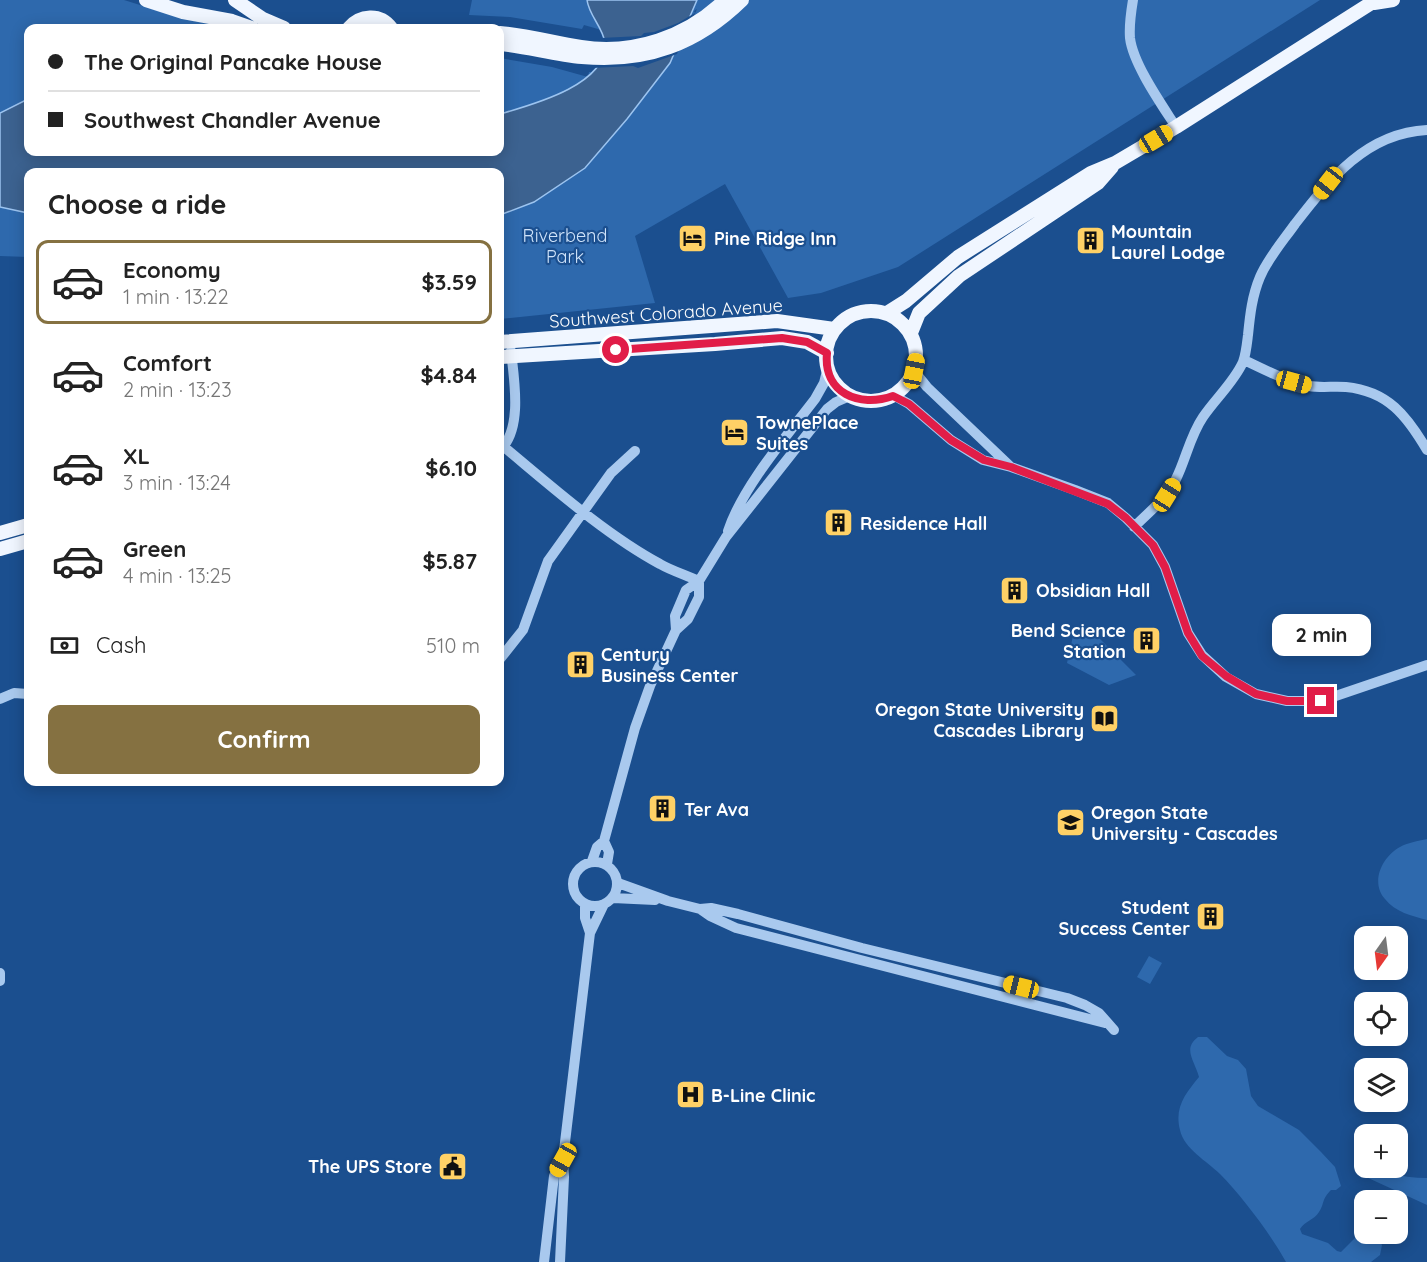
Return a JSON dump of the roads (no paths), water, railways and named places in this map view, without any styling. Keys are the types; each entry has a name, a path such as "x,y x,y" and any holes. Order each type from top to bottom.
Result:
{"main road":[{"path":"146,0 183,12 240,24"},
{"path":"235,0 275,24"},
{"path":"504,39 602,49 648,44 674,35 697,23 725,0"},
{"path":"504,39 581,57 623,59 651,54 678,44 702,32 727,15 742,0"},
{"path":"887,313 906,301 958,257 1091,173 1115,163 1176,127 1375,1 1393,0"},
{"path":"353,24 356,21 373,17 386,24"},
{"path":"911,333 919,313 959,276 1098,183 1115,163"},
{"path":"872,310 887,313 899,320 911,333 917,357 914,371 902,389 893,396 879,401 865,401 850,396 838,388 827,371 827,353 834,329 844,319 858,312 872,310"},
{"name":"Southwest Colorado Avenue","path":"505,349 777,321 834,329"},
{"name":"Southwest Colorado Avenue","path":"505,349 782,338 807,342 827,353"},
{"path":"0,533 24,526"},
{"path":"0,549 24,542"}],"street":[{"path":"1133,0 1130,39 1136,58 1176,127"},
{"path":"1134,527 1167,495 1176,480 1194,431 1233,379 1244,360 1252,301 1261,276 1279,247 1328,183 1353,158 1375,143 1415,131 1427,130"},
{"path":"504,443 513,423 516,400 505,349"},
{"path":"1244,360 1294,382 1370,392 1388,400 1413,427 1427,450"},
{"path":"726,537 743,496 815,399 824,383 827,371"},
{"path":"914,371 927,387 1011,467"},
{"path":"592,861 597,848 604,840 635,728 650,686 676,630 675,616 686,591 699,581 726,537 827,409 850,396"},
{"path":"893,396 909,404 951,440 984,460 1011,467 1108,504 1153,545 1165,567 1188,633 1202,656 1226,676 1256,694 1287,701 1321,701 1427,665"},
{"path":"504,450 583,511 660,564 699,581"},
{"path":"504,654 523,630 549,561 612,473 635,452"},
{"path":"0,699 14,693 24,694"},
{"path":"604,840 609,852 607,864"},
{"path":"560,1262 563,1160 590,933 608,901 618,884 616,876 607,864 592,861 580,867 573,880 575,894 585,904 592,906 608,901 668,901"},
{"path":"618,884 668,901 700,909 711,908 738,914 862,948 1067,998 1099,1013 1109,1026 736,928 700,909"},
{"path":"585,904 585,918 590,933"},
{"path":"0,973 0,981"},
{"path":"544,1262 554,1176 563,1160"}],"place":[{"name":"Pine Ridge Inn","path":"693,238"},
{"name":"Mountain Laurel Lodge","path":"1090,241"},
{"name":"TownePlace Suites","path":"735,432"},
{"name":"Residence Hall","path":"839,523"},
{"name":"Obsidian Hall","path":"1015,590"},
{"name":"Bend Science Station","path":"1147,640"},
{"name":"Century Business Center","path":"580,664"},
{"name":"Oregon State University Cascades Library","path":"1105,719"},
{"name":"Ter Ava","path":"663,809"},
{"name":"Oregon State University - Cascades","path":"1070,822"},
{"name":"Student Success Center","path":"1211,917"},
{"name":"B-Line Clinic","path":"690,1095"},
{"name":"The UPS Store","path":"453,1166"}],"park label":[{"name":"Riverbend Park","path":"565,245"}]}
